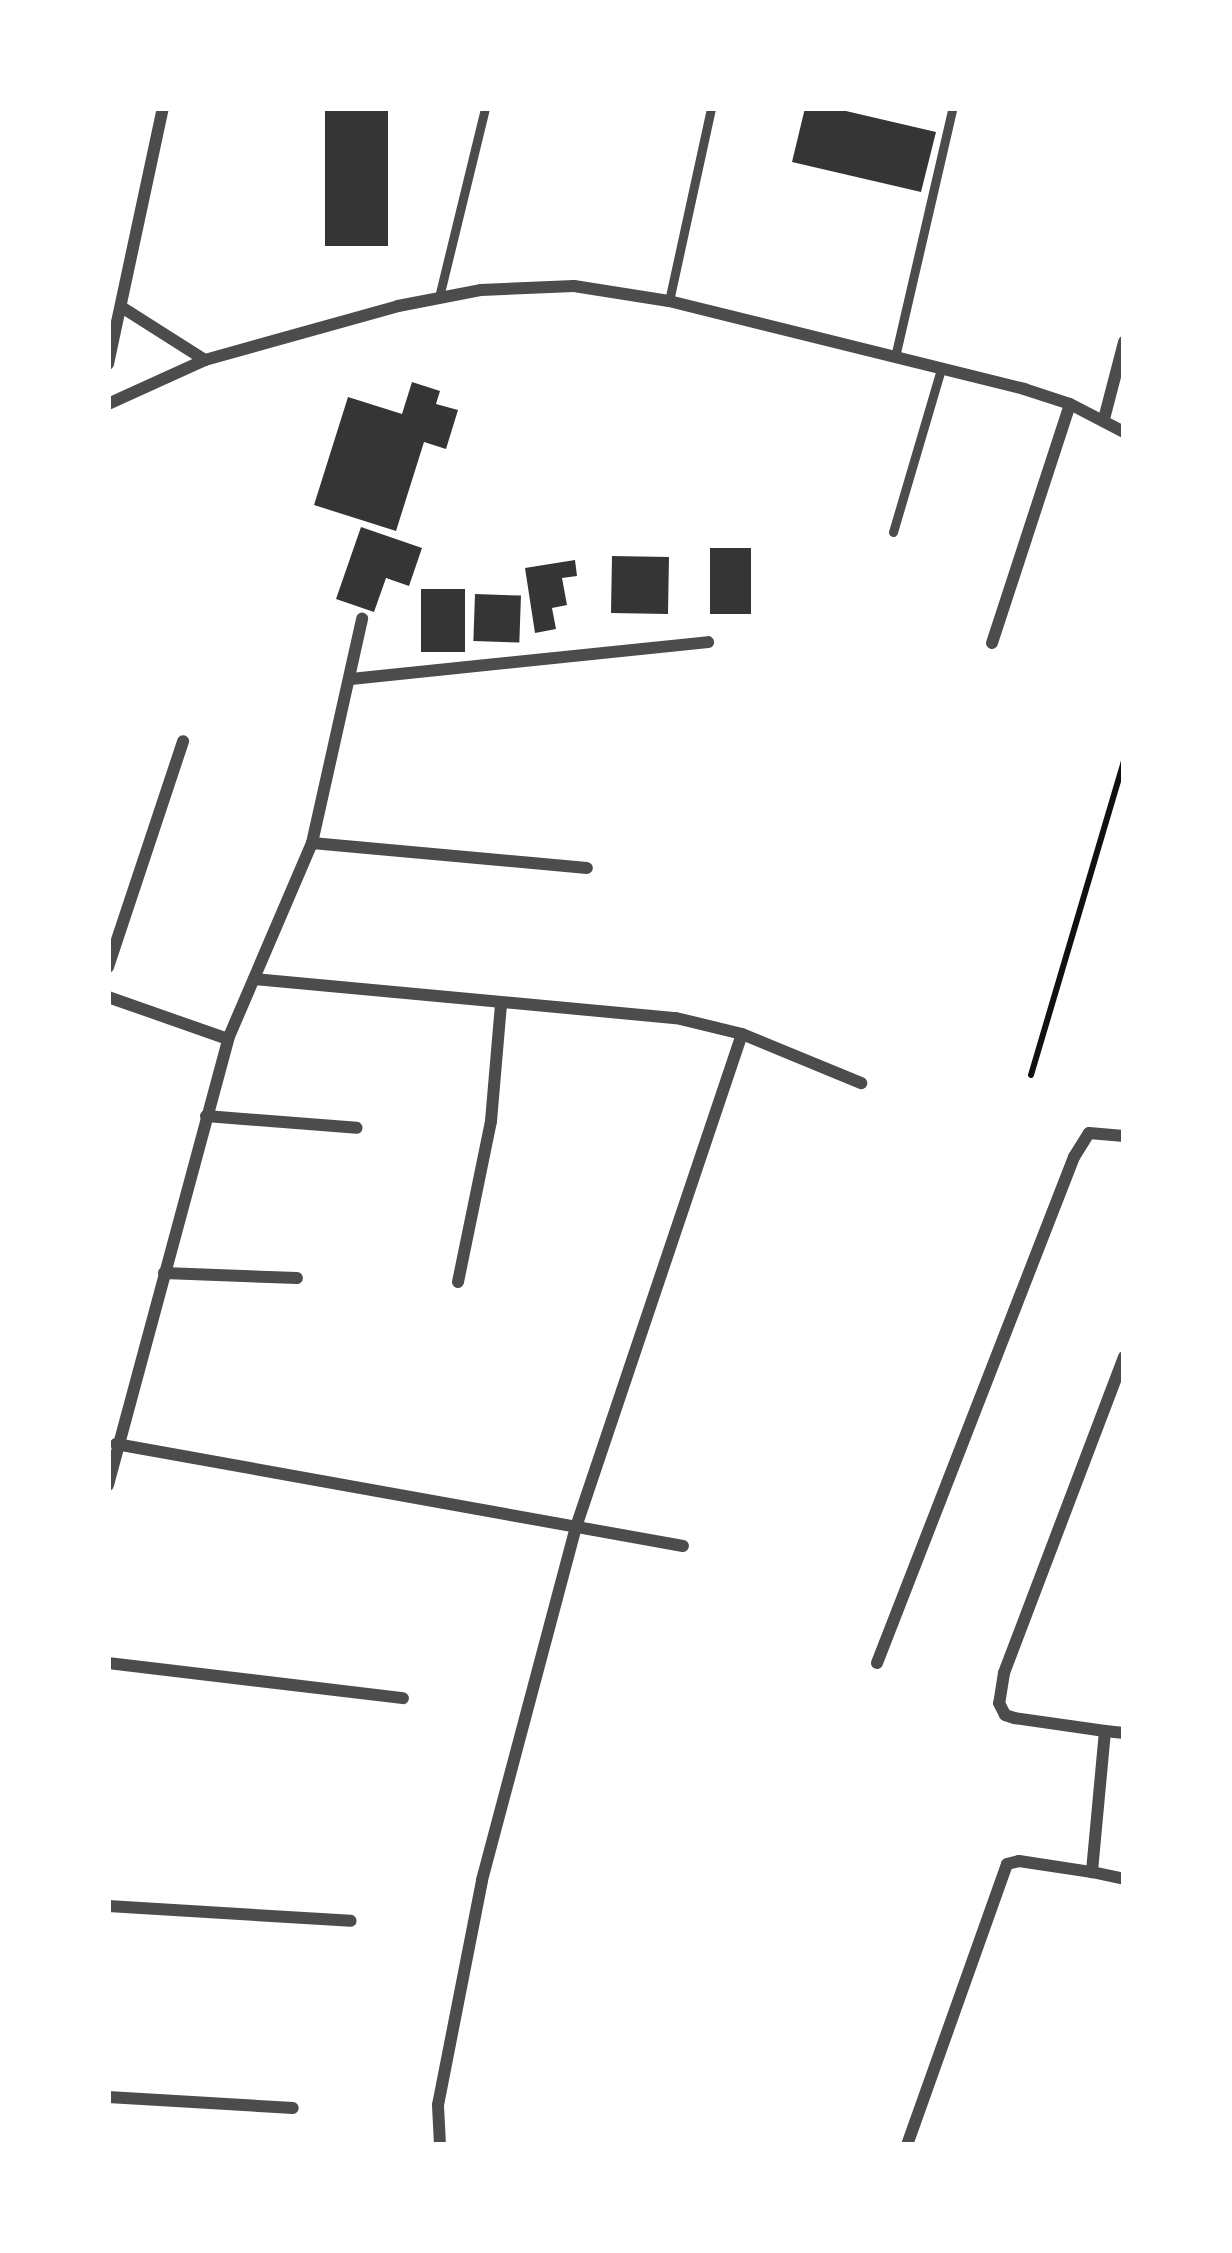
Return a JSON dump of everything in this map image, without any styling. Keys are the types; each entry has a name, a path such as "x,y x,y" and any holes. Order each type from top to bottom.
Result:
{"street":[{"path":"108,364 164,108"},
{"path":"108,404 205,360 440,297 574,286 669,301 941,368 1070,404 1124,432"},
{"path":"123,308 205,360"},
{"path":"1104,419 1124,342"},
{"path":"992,643 1070,404"},
{"path":"108,1485 228,1039 312,844 362,619"},
{"path":"351,679 708,642"},
{"path":"108,968 183,742"},
{"path":"312,844 587,868"},
{"path":"254,979 676,1018 742,1034 861,1083"},
{"path":"108,997 228,1039"},
{"path":"458,1282 491,1121 501,1005"},
{"path":"440,2145 438,2105 482,1880 576,1527 742,1034"},
{"path":"206,1116 357,1128"},
{"path":"877,1663 1074,1157 1094,1131 1124,1136"},
{"path":"164,1273 297,1278"},
{"path":"1124,1357 1000,1692 1005,1715 1124,1733"},
{"path":"116,1444 683,1546"},
{"path":"108,1663 403,1698"},
{"path":"1092,1872 1105,1732"},
{"path":"907,2145 1007,1864 1019,1861 1124,1879"},
{"path":"108,1906 352,1921"},
{"path":"108,2097 293,2108"}],"lane":[{"path":"440,297 485,108"},
{"path":"669,301 711,108"},
{"path":"895,357 952,110"},
{"path":"893,532 941,368"}],"path":[{"path":"1031,1075 1124,763"}],"building":[{"path":"325,108 388,108 388,246 325,246"},
{"path":"805,108 833,108 936,132 921,192 792,162"},
{"path":"412,382 440,391 436,404 458,410 446,449 424,442 396,531 314,505 348,397 402,414"},
{"path":"361,527 422,548 409,586 386,578 374,612 336,599"},
{"path":"710,548 751,548 751,614 710,614"},
{"path":"612,556 669,557 668,614 611,613"},
{"path":"575,560 577,576 562,578 567,605 552,608 556,629 535,633 525,568"},
{"path":"421,589 465,589 465,652 421,652"},
{"path":"475,594 521,596 519,643 473,641"}]}
